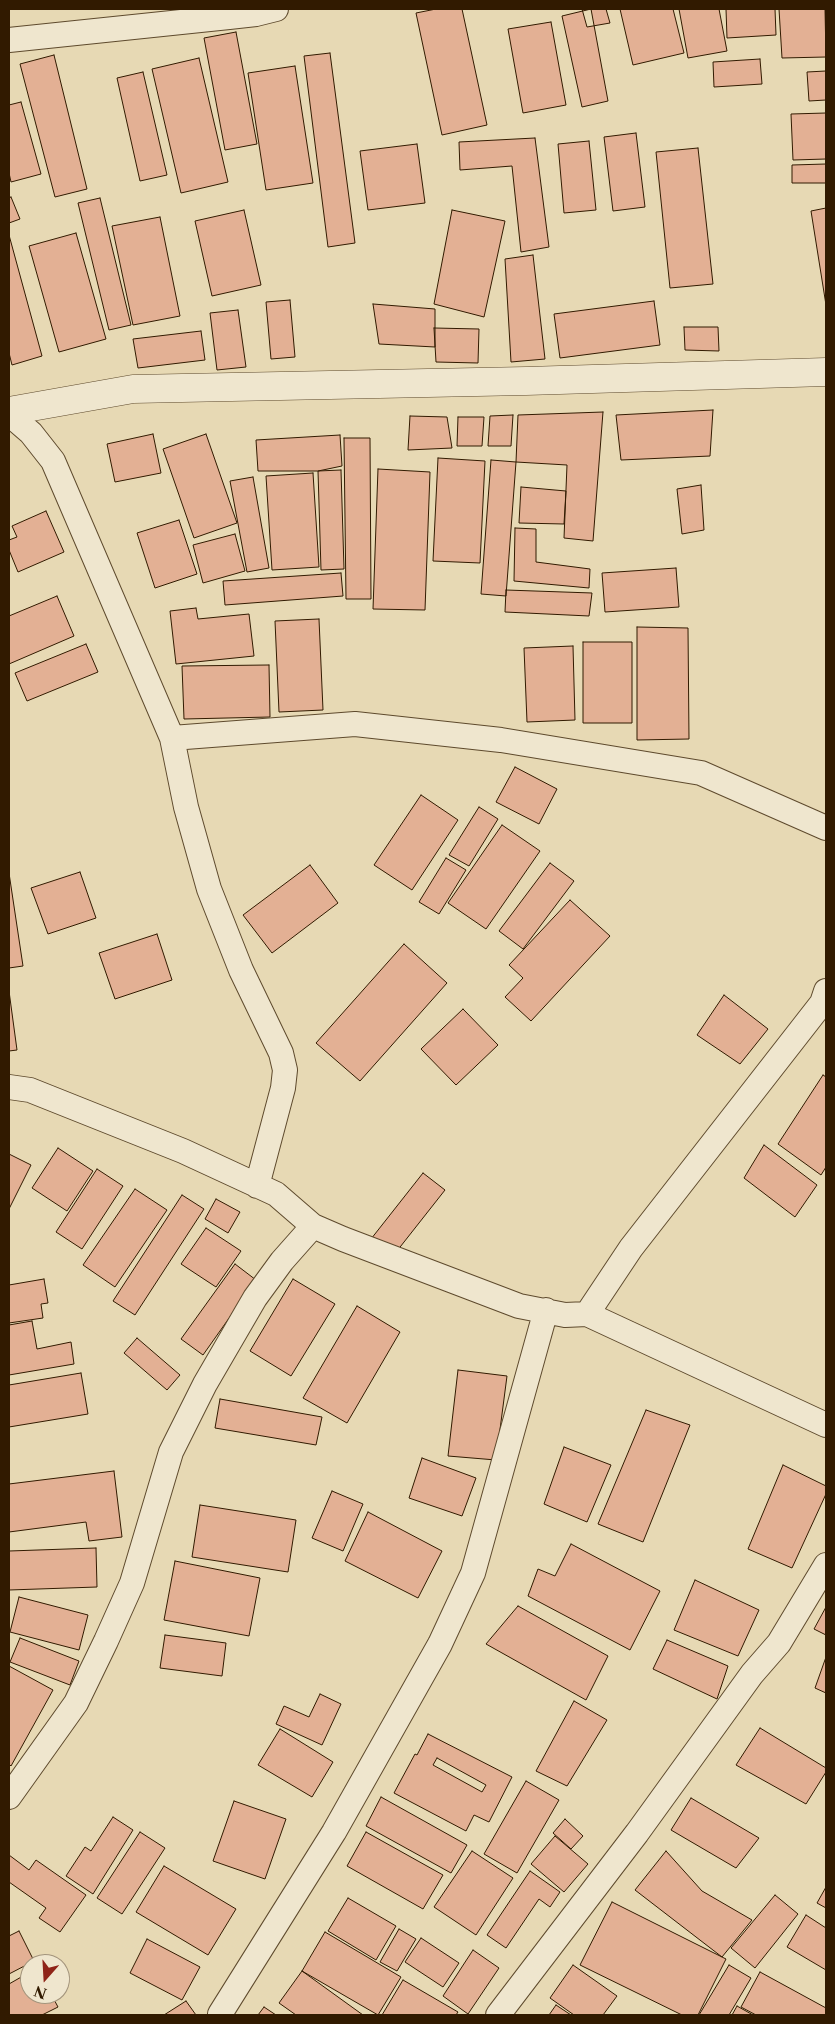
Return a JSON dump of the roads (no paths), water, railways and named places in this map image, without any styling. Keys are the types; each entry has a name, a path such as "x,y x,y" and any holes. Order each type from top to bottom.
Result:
{"street":[{"path":"9,40 228,13 256,14 276,9"},
{"path":"9,413 133,389 526,381 826,372"},
{"path":"9,413 31,433 54,461 172,738 186,807 209,889 241,970 281,1053 285,1070 283,1088 257,1186"},
{"path":"172,738 355,724 501,740 702,773 826,828"},
{"path":"587,1314 631,1248 825,1000"},
{"path":"9,1087 30,1090 183,1151 276,1194 313,1226 519,1306 565,1314 587,1314 826,1425"},
{"path":"9,1797 76,1703 106,1641 132,1583 172,1452 205,1384 255,1298 282,1261 313,1226"},
{"path":"220,2014 334,1832 448,1626 473,1573 546,1310"},
{"path":"498,2015 637,1833 752,1674 779,1643 826,1565"}]}
